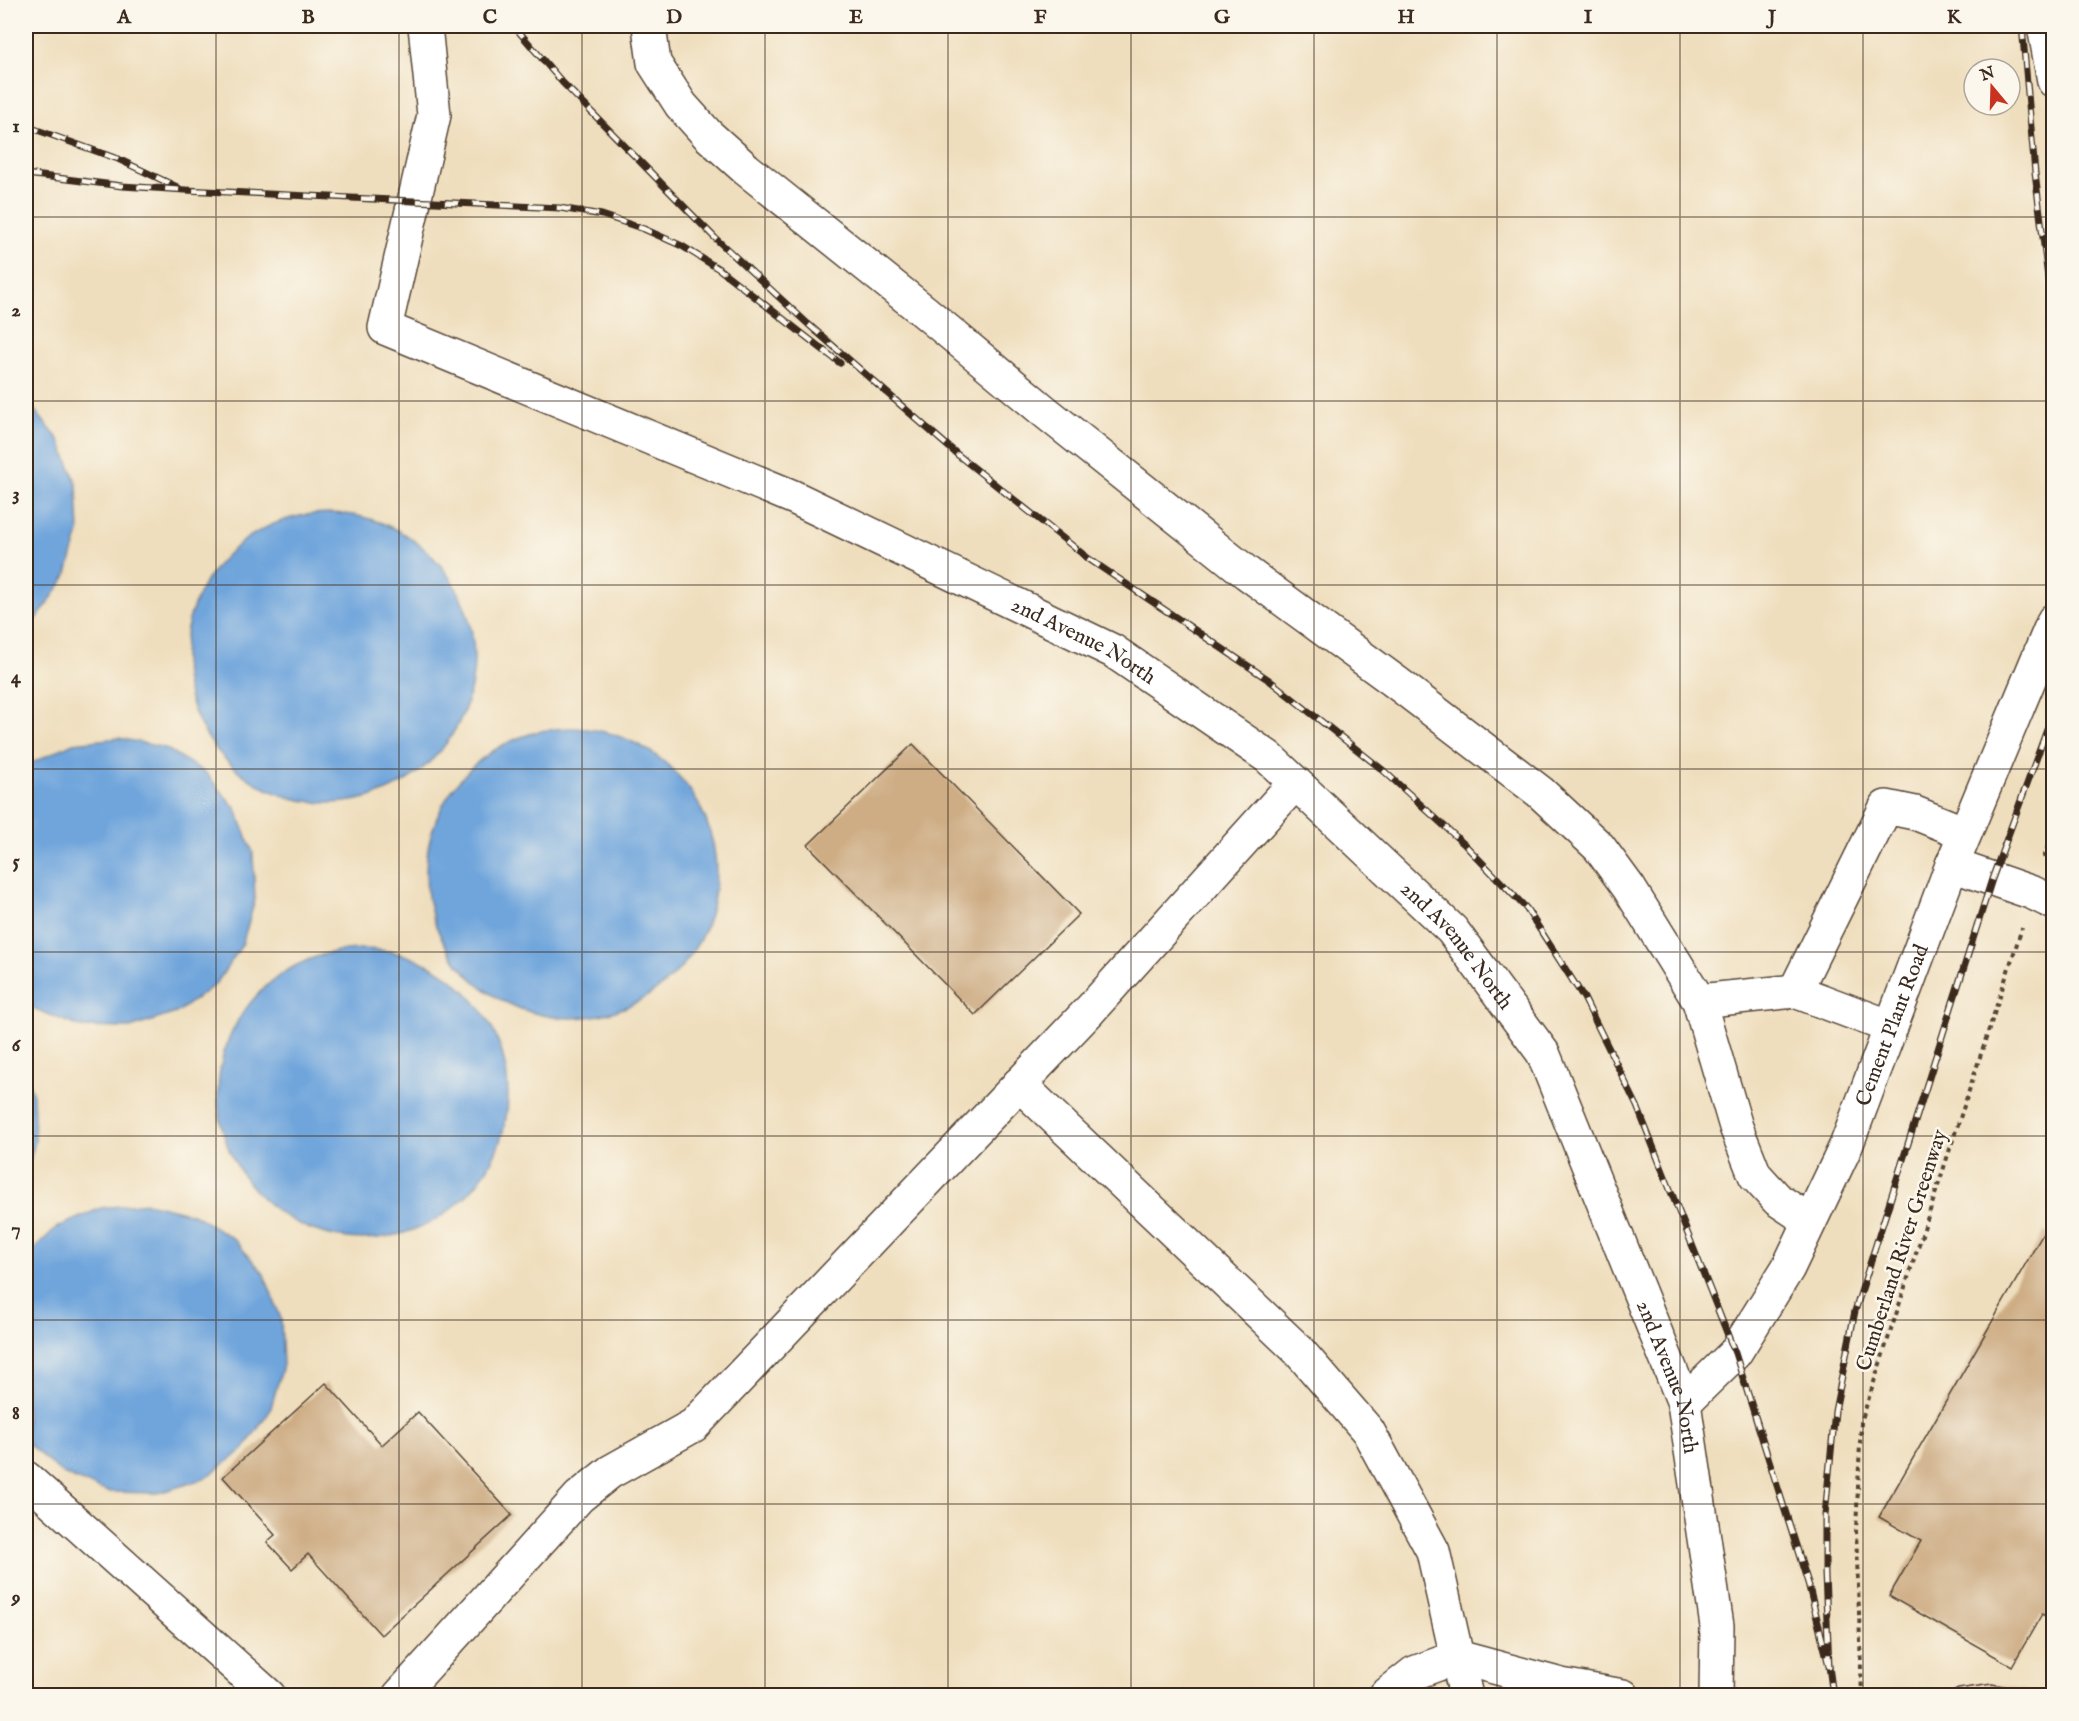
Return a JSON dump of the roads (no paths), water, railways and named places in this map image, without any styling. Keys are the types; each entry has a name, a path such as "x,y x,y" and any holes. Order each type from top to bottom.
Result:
{"street":[{"name":"2nd Avenue North","path":"425,26 434,115 386,328 793,497 1113,651 1268,757 1452,930 1543,1053 1684,1403 1717,1626 1716,1695"},
{"path":"650,26 654,63 681,105 708,135 746,169 1247,573 1540,792 1599,847 1629,888 1699,1001 1736,1126 1755,1175 1778,1200 1810,1221"},
{"path":"2044,26 2054,81"},
{"name":"Cement Plant Road","path":"1684,1403 1735,1353 1788,1268 1846,1146 1965,833 2050,640"},
{"path":"399,1695 579,1497 610,1472 694,1425 1090,1010 1295,783"},
{"path":"1794,991 1886,807 1914,813 1965,833"},
{"path":"1952,866 2043,898"},
{"path":"1699,1001 1794,991 1891,1027"},
{"path":"1019,1084 1298,1350 1368,1431 1433,1551 1466,1695"},
{"path":"26,1478 269,1695"},
{"path":"1385,1695 1414,1673 1457,1657 1561,1685 1623,1695"}],"water":[{"path":"26,402 60,441 77,485 79,532 66,577 39,616 26,626"},
{"path":"329,513 357,516 397,530 421,546 441,566 463,603 471,630 474,658 471,686 457,726 441,750 421,770 384,792 357,800 329,803 301,800 261,786 237,770 217,750 195,713 187,686 184,658 187,630 201,590 217,566 237,546 274,524 301,516"},
{"path":"571,728 599,731 639,745 663,761 683,781 705,818 713,845 716,873 713,901 699,941 683,965 663,985 626,1007 599,1015 571,1018 543,1015 503,1001 479,985 459,965 437,928 429,901 426,873 429,845 443,805 459,781 479,761 516,739 543,731"},
{"path":"119,738 165,748 206,773 236,809 253,853 255,900 242,945 216,984 176,1013 130,1028 81,1027 35,1009 26,1001 26,766 73,743"},
{"path":"363,949 391,952 431,966 455,982 475,1002 497,1039 505,1066 508,1094 505,1122 491,1162 475,1186 455,1206 418,1228 391,1236 363,1239 335,1236 295,1222 271,1206 251,1186 229,1149 221,1122 218,1094 221,1066 235,1026 251,1002 271,982 308,960 335,952"},
{"path":"26,1075 33,1095 35,1141 26,1175"},
{"path":"147,1203 193,1214 234,1239 264,1274 281,1319 283,1365 270,1411 243,1450 204,1479 158,1493 108,1492 63,1474 26,1442 26,1257 56,1228 101,1208"}],"railway":[{"path":"514,26 562,82 715,238 808,324 958,455 1089,559 1269,680 1384,771 1465,845 1526,908 1584,998 1637,1106 1735,1353 1808,1583 1829,1666"},
{"path":"2022,26 2035,173 2054,326"},
{"path":"26,126 118,159 177,187"},
{"path":"26,174 122,186 560,208 602,215 644,229 682,246 719,269 840,363"},
{"path":"1833,1696 1829,1666 1825,1515 1835,1411 1855,1311 1992,879 2048,727 2054,699"}]}
